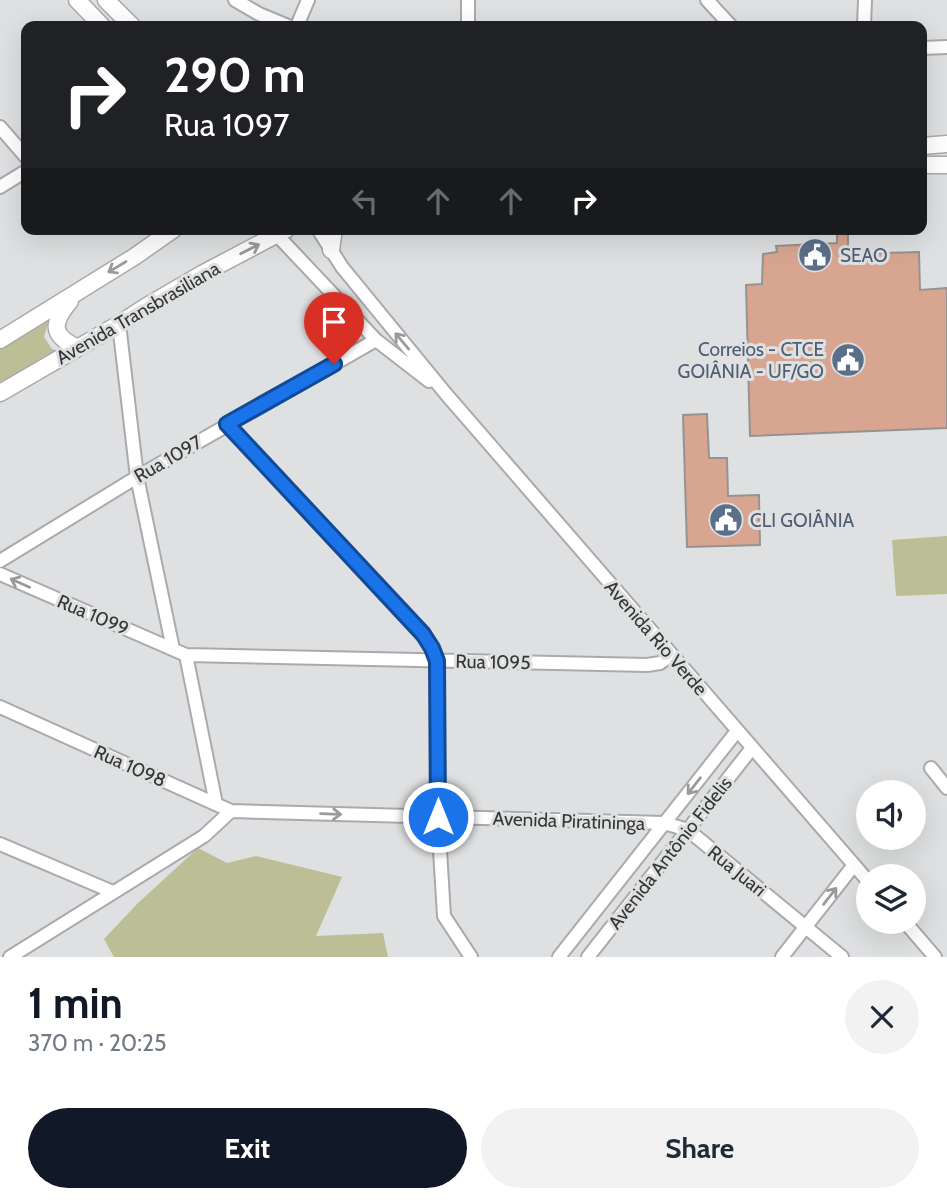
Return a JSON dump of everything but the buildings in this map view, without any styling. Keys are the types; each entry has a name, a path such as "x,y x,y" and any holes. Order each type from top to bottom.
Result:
{"main road":[{"path":"77,0 97,21"},
{"path":"106,0 127,21"},
{"path":"927,146 947,144"},
{"path":"927,165 947,165"},
{"path":"0,340 165,235"},
{"name":"Avenida Transbrasiliana","path":"0,393 272,235"},
{"path":"331,250 333,235"},
{"path":"78,291 56,323 60,338 78,348"}],"street":[{"path":"235,0 276,21"},
{"path":"299,21 307,0"},
{"path":"468,0 468,21"},
{"path":"707,0 726,21"},
{"path":"864,21 865,0"},
{"path":"927,48 947,47"},
{"path":"0,127 21,151"},
{"path":"0,187 21,174"},
{"name":"Avenida Rio Verde","path":"283,235 376,341 446,394"},
{"name":"Avenida Rio Verde","path":"322,235 342,267 377,312 446,394 856,867"},
{"path":"119,324 136,477 173,649"},
{"name":"Rua 1097","path":"0,561 136,477 376,341"},
{"path":"227,424 423,634 432,648 437,661 438,817 444,916 471,957"},
{"name":"Rua 1099","path":"0,574 186,655"},
{"path":"186,655 216,804"},
{"name":"Rua 1095","path":"186,655 647,666 660,663 671,655"},
{"name":"Rua 1098","path":"0,707 231,811 263,811"},
{"name":"Avenida Antônio Fidelis","path":"559,957 737,731"},
{"name":"Avenida Antônio Fidelis","path":"588,957 752,748"},
{"path":"930,768 947,788"},
{"path":"10,957 204,836 231,811"},
{"name":"Avenida Piratininga","path":"263,811 664,823"},
{"name":"Rua Juari","path":"664,823 688,830 842,957"},
{"path":"0,844 113,892"},
{"path":"782,957 854,865"},
{"path":"915,934 935,957"}],"green space":[{"path":"49,318 44,337 52,349 63,352 0,387 0,348"},
{"path":"947,536 947,594 896,596 892,540"},
{"path":"198,848 227,863 256,856 342,877 316,936 383,933 388,957 114,957 104,939 138,903"}],"place":[{"name":"SEAO","path":"815,255"},
{"name":"Correios - CTCE GOIÂNIA - UF/GO","path":"848,360"},
{"name":"CLI GOIÂNIA","path":"726,520"}],"route":[{"path":"334,364 227,424 423,634 432,648 437,661 438,817"}]}
